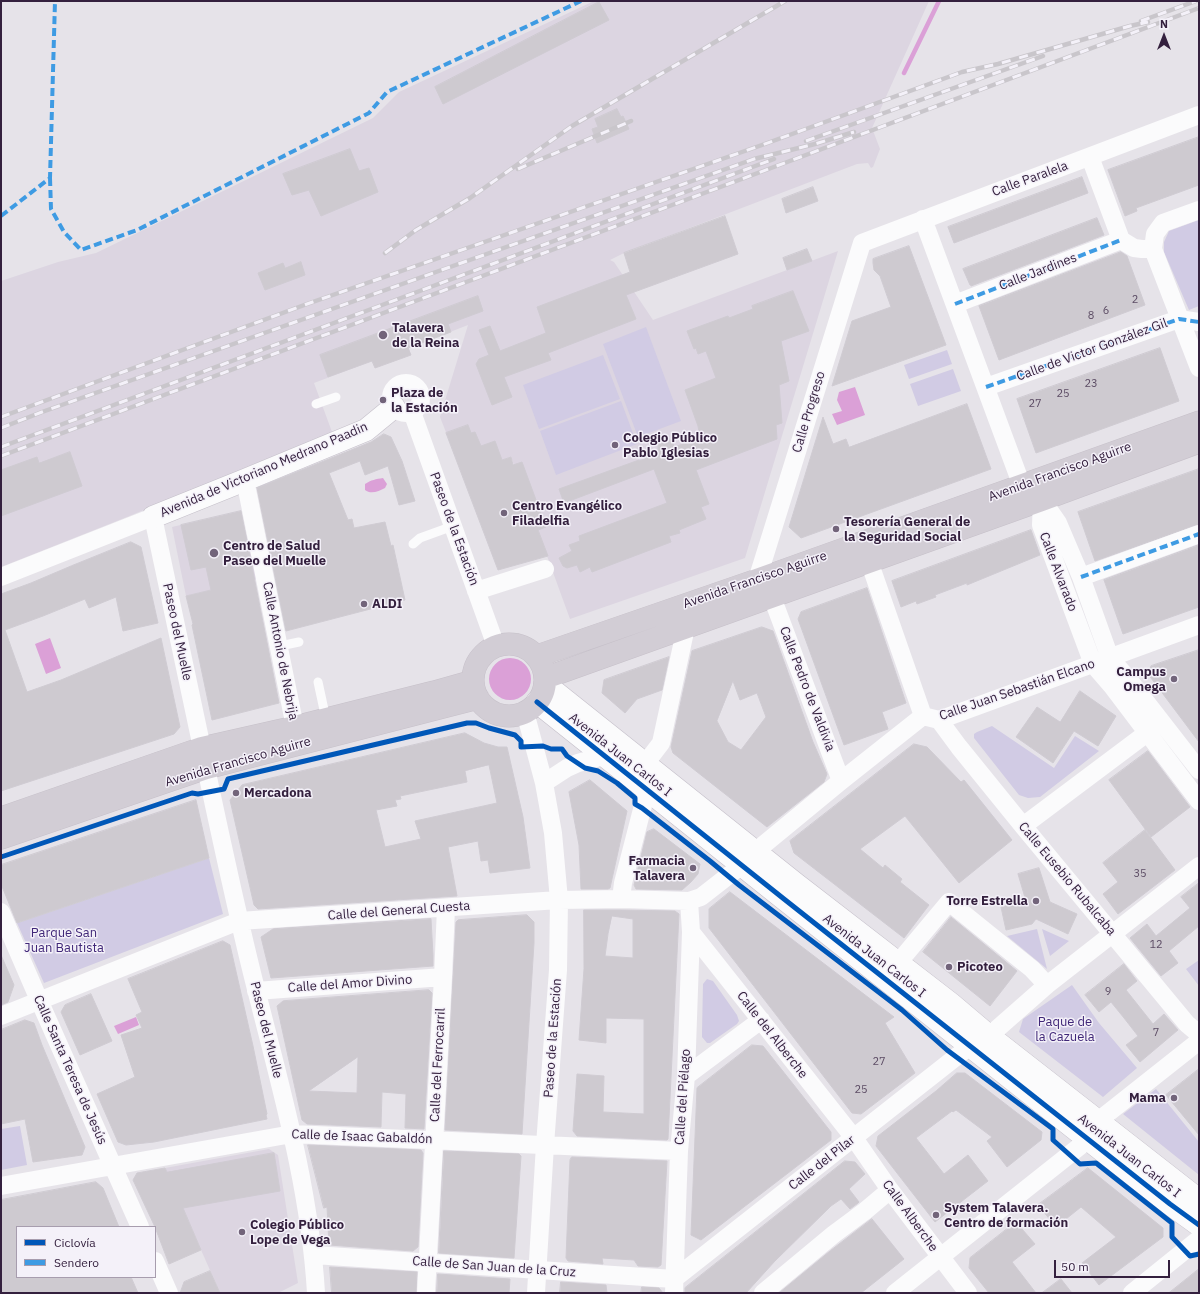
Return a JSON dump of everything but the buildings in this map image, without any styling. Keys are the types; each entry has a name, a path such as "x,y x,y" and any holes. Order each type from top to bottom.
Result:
{"main road":[{"name":"Avenida Francisco Aguirre","path":"537,656 757,580 1199,422"},
{"name":"Avenida Francisco Aguirre","path":"476,689 486,707 499,714 510,715 538,694 686,627 1042,500 1199,442"},
{"path":"476,689 475,668 479,660 487,651 496,646 506,644 518,645 528,649 537,656 542,665 538,694"},
{"name":"Avenida Francisco Aguirre","path":"1,838 204,758 476,689"},
{"name":"Avenida Francisco Aguirre","path":"1,818 204,758 326,719 434,692 476,689"}],"street":[{"name":"Calle Paralela","path":"862,243 1199,115"},
{"path":"1090,157 1121,240 1134,248 1153,249"},
{"path":"1199,210 1163,223 1155,234 1153,249 1199,368"},
{"path":"923,219 1022,486"},
{"name":"Calle Jardines","path":"955,304 1121,240"},
{"name":"Calle Progreso","path":"757,580 862,243"},
{"name":"Calle de Victor González Gil","path":"986,387 1179,319 1199,322"},
{"name":"Avenida de Victoriano Medrano Paadin","path":"152,517 366,430 403,409"},
{"name":"Paseo de la Estación","path":"403,409 453,526 496,646"},
{"name":"Calle Antonio de Nebrija","path":"246,480 295,728"},
{"name":"Calle Alvarado","path":"1042,500 1058,523 1081,577 1110,658 1130,680 1199,770"},
{"name":"Calle Alvarado","path":"1042,500 1041,525 1093,664 1112,686 1199,801"},
{"path":"1,577 152,517"},
{"name":"Paseo del Muelle","path":"152,517 239,921 302,1178 314,1255 316,1293"},
{"path":"1081,577 1199,534"},
{"name":"Calle Eusebio Rubalcaba","path":"868,561 931,718 959,747 1187,1024 1199,1034"},
{"path":"476,591 545,569"},
{"name":"Calle Pedro de Valdivia","path":"772,597 841,781"},
{"name":"Calle Juan Sebastián Elcano","path":"689,901 701,897 841,781 931,718 1093,664 1199,625"},
{"path":"646,764 661,744 686,627"},
{"name":"Paseo de la Estación","path":"536,1293 558,970 559,900 552,833 544,783 538,694"},
{"name":"Avenida Juan Carlos I","path":"538,694 603,756 647,790 749,858 898,963 950,1003 990,1036 1093,1130 1170,1204 1199,1225"},
{"name":"Avenida Juan Carlos I","path":"538,694 646,764 749,858 970,1046 1199,1200"},
{"path":"1023,826 1147,733"},
{"path":"544,783 573,765 603,756"},
{"path":"621,899 623,883 647,790"},
{"path":"990,1036 1048,985 1199,866"},
{"name":"Calle del General Cuesta","path":"1,1016 239,921 559,900 621,899 689,901"},
{"name":"Calle del Piélago","path":"674,1286 679,1151 686,1076 691,932 689,901"},
{"path":"898,963 949,902 1032,969 1048,985"},
{"name":"Calle del Ferrocarril","path":"426,1293 446,908"},
{"name":"Calle Santa Teresa de Jesús","path":"1,912 38,1000 140,1226"},
{"name":"Calle del Alberche","path":"691,932 854,1138"},
{"name":"Calle del Amor Divino","path":"256,991 443,977"},
{"path":"686,1076 761,1020"},
{"path":"896,1293 940,1258 1199,1041"},
{"name":"Calle del Pilar","path":"674,1286 854,1138 970,1046"},
{"name":"Calle de Isaac Gabaldón","path":"1,1186 292,1134 434,1139 679,1151"},
{"name":"Calle Alberche","path":"854,1138 940,1258 968,1293"},
{"path":"763,1293 834,1234 865,1212 890,1190"},
{"path":"1132,1293 1199,1238"},
{"name":"Calle de San Juan de la Cruz","path":"314,1255 538,1270 674,1286"},
{"path":"156,1263 169,1293"}],"lane":[{"path":"316,404 336,397"},
{"path":"413,544 420,538 453,526"},
{"path":"280,646 300,642"},
{"path":"318,682 326,719"}],"shaded area":[{"path":"594,1 929,1 872,128 880,149 873,167 871,168 868,163 857,164 624,253 610,260 614,262 653,320 838,251 745,558 570,619 511,457 462,473 440,417 468,325 409,348 411,355 375,368 372,361 314,383 332,432 127,517 1,567 1,281 58,262 96,253 373,118 399,92"},
{"path":"855,387 865,415 837,425 832,414 842,411 837,400 839,392"},
{"path":"383,478 387,484 385,488 372,492 365,490 365,484"},
{"name":"Centro de Salud Paseo del Muelle","path":"240,511 258,579 186,596 172,527"},
{"path":"50,638 61,668 46,674 35,644"},
{"path":"506,658 514,658 522,661 528,667 531,679 528,691 522,697 514,700 506,700 498,697 492,691 489,683 489,675 492,667 498,661"},
{"path":"136,1017 139,1025 118,1034 114,1026"},
{"name":"Colegio Público Lope de Vega","path":"269,1149 278,1155 298,1283 278,1293 220,1293 165,1168"}],"green space":[{"path":"1199,220 1199,306 1189,310 1164,252 1164,242 1169,231"},
{"path":"646,327 681,421 638,437 603,344"},
{"path":"947,350 952,364 909,379 904,365"},
{"path":"603,355 620,399 539,429 523,385"},
{"path":"953,369 961,391 918,406 910,384"},
{"path":"621,401 637,444 556,475 540,431"},
{"path":"992,726 1054,768 1075,736 1099,751 1040,797 1028,798 1019,795 974,738 974,734 977,732"},
{"name":"Parque San Juan Bautista","path":"209,858 223,914 44,983 17,923"},
{"path":"1037,929 1047,969 1007,936"},
{"path":"1042,929 1069,941 1050,956"},
{"path":"1199,960 1199,986 1186,969"},
{"path":"707,979 713,981 737,1015 739,1021 710,1043 707,1043 702,1037 703,984"},
{"name":"Paque de la Cazuela","path":"1072,985 1099,1023 1137,1068 1103,1097 1019,1032 1023,1019"},
{"path":"1156,1089 1199,1142 1199,1175 1123,1114"},
{"path":"20,1126 27,1165 1,1170 1,1129"}],"waterway":[{"path":"904,73 939,1"}],"railway":[{"path":"385,253 416,230 470,198 572,126 785,1"},
{"path":"1141,21 1196,1"},
{"path":"1,456 1199,8"},
{"path":"1,417 307,304 762,145 962,72 998,64 1148,22"},
{"path":"806,141 1043,56"},
{"path":"518,169 631,121"},
{"path":"1,428 42,412 754,159 815,144 854,132"},
{"path":"1,447 774,159"}],"marked path":[{"path":"1,216 50,178 55,1"},
{"path":"50,178 51,209 64,232 81,250 137,230 369,113 387,92 581,1"},
{"path":"955,304 1121,240"},
{"path":"986,387 1179,319 1199,322"},
{"path":"1081,577 1199,534"}],"cycle path":[{"path":"537,702 1170,1204 1199,1225"},
{"path":"1,857 192,793 198,794 224,789 228,779 467,723 476,723 515,735 521,741 521,747 543,746 551,749 562,749 567,756 585,768 598,771 617,783 635,798 635,804 902,1010 947,1050 1053,1129 1053,1140 1080,1164 1096,1163 1172,1223 1172,1237 1190,1256 1199,1254"}],"place":[{"name":"Talavera de la Reina","path":"383,335"},
{"name":"Plaza de la Estación","path":"383,400"},
{"name":"Colegio Público Pablo Iglesias","path":"615,445"},
{"name":"Centro Evangélico Filadelfia","path":"504,513"},
{"name":"Tesorería General de la Seguridad Social","path":"836,529"},
{"name":"Centro de Salud Paseo del Muelle","path":"214,553"},
{"name":"ALDI","path":"364,604"},
{"name":"Campus Omega","path":"1174,679"},
{"name":"Mercadona","path":"236,793"},
{"name":"Farmacia Talavera","path":"693,868"},
{"name":"Torre Estrella","path":"1036,901"},
{"name":"Picoteo","path":"949,967"},
{"name":"Mama","path":"1174,1098"},
{"name":"System Talavera. Centro de formación","path":"936,1215"},
{"name":"Colegio Público Lope de Vega","path":"242,1232"}]}
